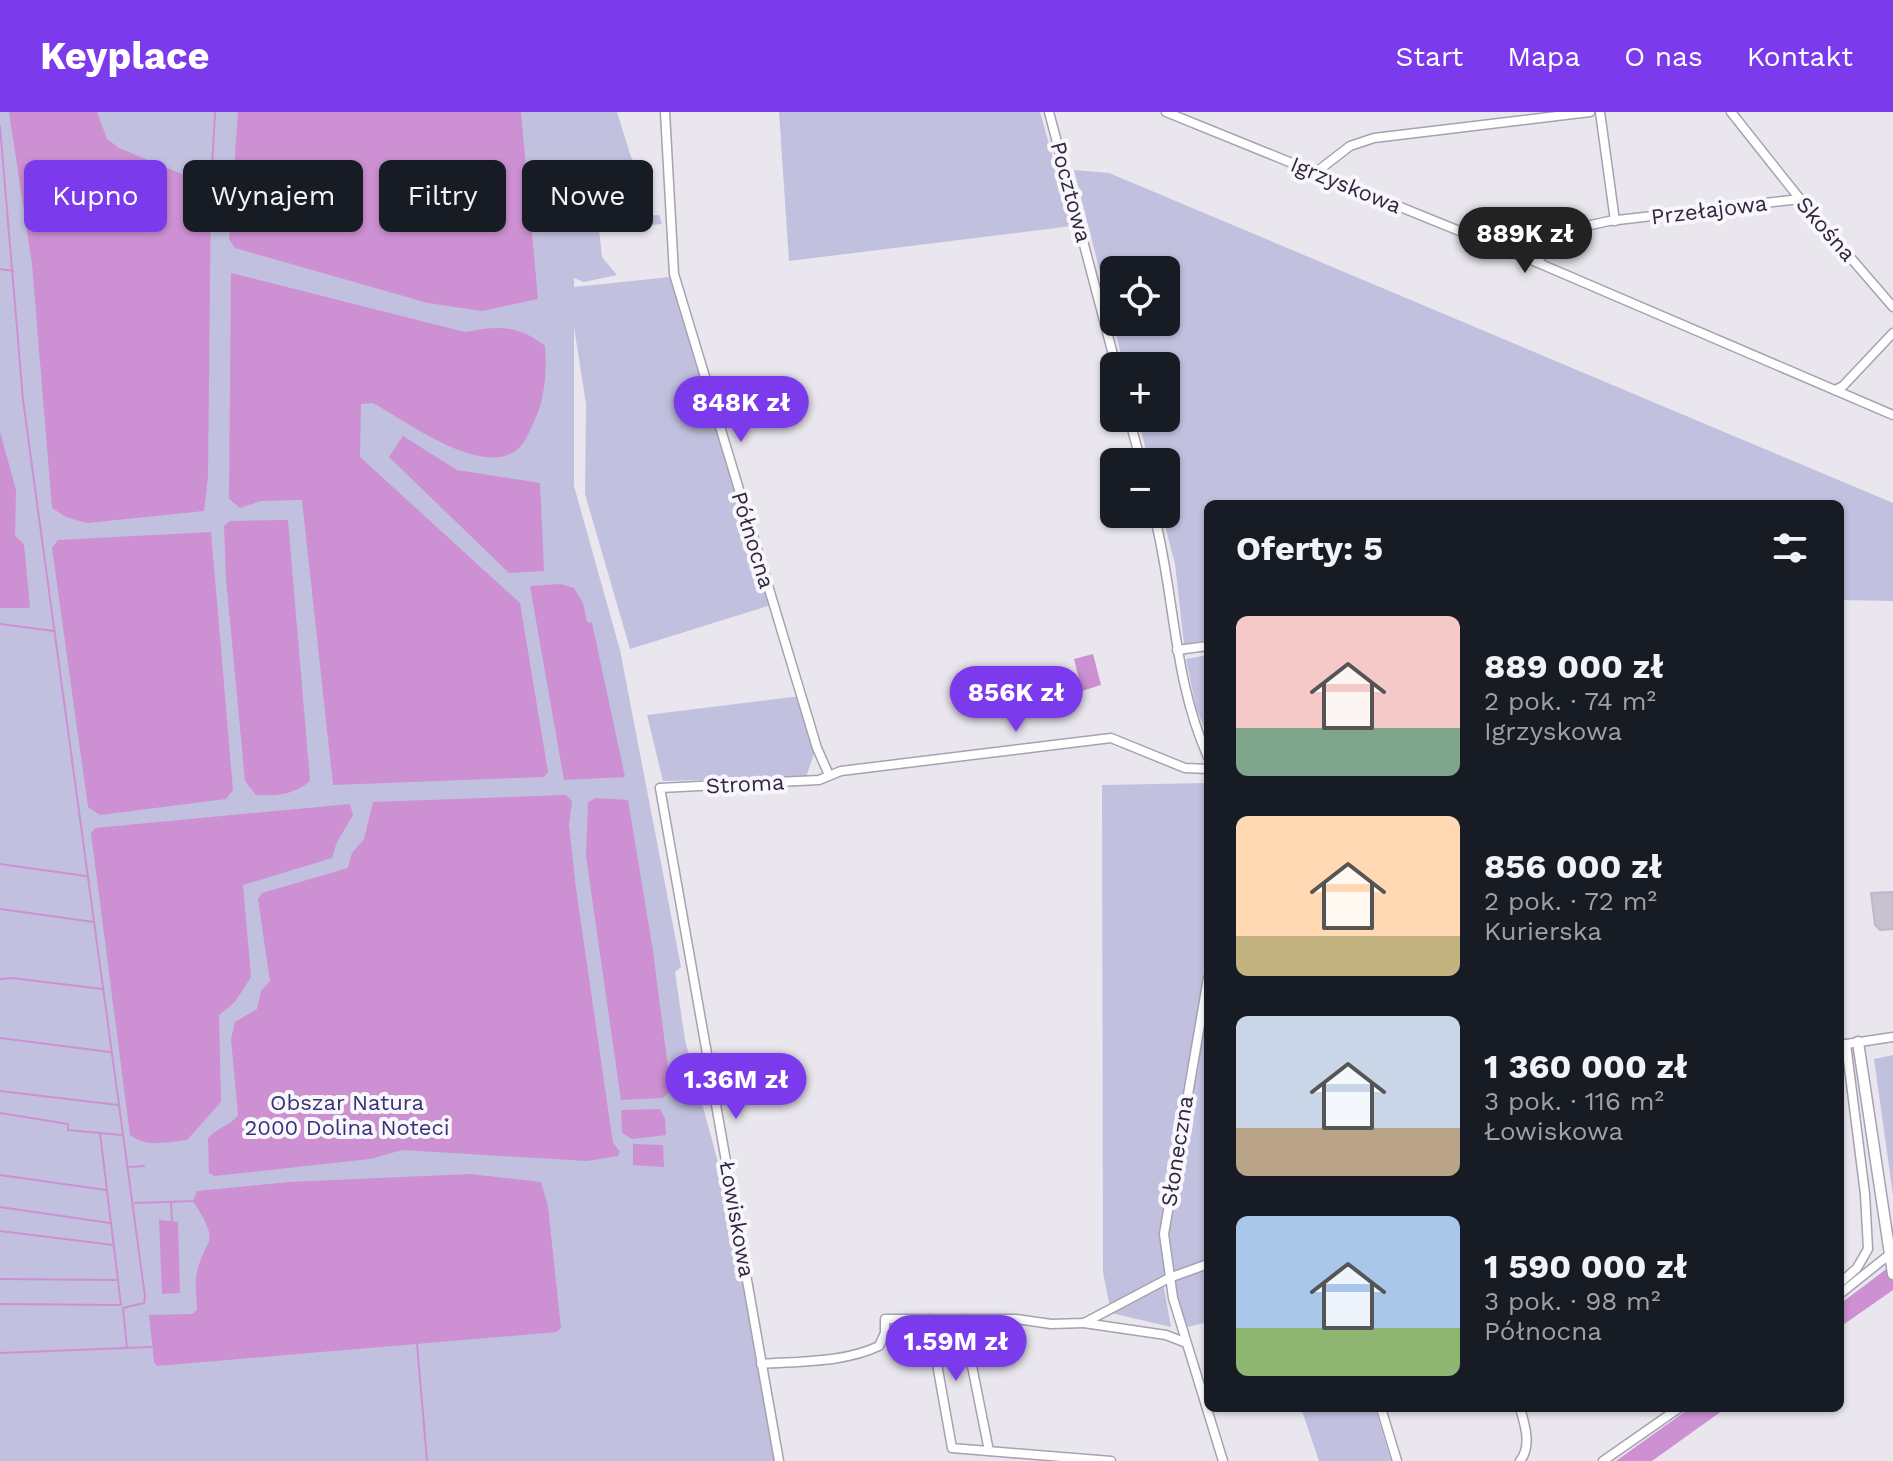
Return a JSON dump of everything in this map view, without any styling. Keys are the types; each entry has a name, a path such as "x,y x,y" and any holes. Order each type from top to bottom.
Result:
{"street":[{"name":"Północna","path":"665,112 677,285 808,721 829,775"},
{"name":"Pocztowa","path":"1049,112 1112,352"},
{"name":"Igrzyskowa","path":"1166,112 1536,262 1893,415"},
{"path":"1315,173 1350,146 1374,138 1590,112"},
{"path":"1600,112 1615,221"},
{"name":"Skośna","path":"1731,112 1800,199 1893,307"},
{"name":"Przełajowa","path":"1536,262 1568,230 1615,221 1800,199"},
{"path":"1835,390 1843,386 1893,333"},
{"path":"1157,528 1168,578 1177,650 1191,709 1204,746"},
{"path":"1177,650 1204,647"},
{"name":"Stroma","path":"660,788 819,780 829,775 1111,738 1185,768 1204,769"},
{"name":"Łowiskowa","path":"660,788 779,1461"},
{"name":"Słoneczna","path":"1204,1000 1164,1234 1169,1278 1184,1342 1204,1403"},
{"path":"1848,1044 1893,1037"},
{"path":"1848,1044 1893,1274"},
{"path":"1844,1279 1857,1268 1868,1249 1848,1044"},
{"path":"1844,1291 1890,1258"},
{"path":"1084,1323 1169,1278 1204,1265"},
{"path":"761,1364 822,1360 867,1352 879,1346 885,1333 885,1319 1084,1323 1166,1335 1184,1342"},
{"path":"929,1319 952,1448 1111,1461"},
{"path":"966,1319 965,1331 989,1451"},
{"name":"Słoneczna","path":"1207,1412 1223,1461"},
{"path":"1382,1412 1397,1461"},
{"path":"1520,1461 1524,1457 1527,1440 1521,1412"},
{"path":"1603,1461 1673,1412"}],"green space":[{"name":"Obszar Natura 2000 Dolina Noteci","path":"0,112 617,112 633,160 522,160 522,232 599,232 602,257 617,275 584,282 574,278 574,287 670,277 771,605 630,649 585,494 586,404 574,327 574,486 620,650 681,967 675,972 685,1040 727,1196 770,1404 776,1461 0,1461"},
{"path":"779,112 1040,112 1072,226 789,261"},
{"path":"1074,170 1109,173 1893,503 1893,601 1844,600 1844,500 1204,500 1204,641 1184,644 1175,564 1166,528 1180,528 1180,448 1146,448 1142,432 1180,432 1180,352 1120,352 1116,336 1180,336 1180,256 1100,256 1100,272"},
{"name":"Obszar Natura 2000 Dolina Noteci","path":"653,215 659,215 662,224 653,225"},
{"path":"1204,656 1204,727 1196,708 1186,659"},
{"path":"801,696 815,751 806,777 663,781 647,715"},
{"path":"1204,783 1204,1261 1162,1277 1171,1327 1111,1313 1103,1272 1102,785"},
{"path":"1893,1055 1893,1195 1874,1059"},
{"path":"1204,1269 1204,1323 1184,1328 1173,1285 1175,1279"},
{"path":"1302,1412 1376,1412 1391,1461 1319,1461"}],"shaded area":[{"path":"9,112 97,112 107,139 119,148 148,160 24,160 24,211"},
{"path":"238,112 521,112 525,160 522,160 522,232 532,232 538,299 482,311 428,303 235,248 229,239 229,232 363,232 363,160 235,160"},
{"path":"167,168 183,174 183,232 211,232 208,477 204,511 87,523 66,517 52,508 27,232 167,232"},
{"path":"231,273 465,332 497,328 516,330 545,346 543,396 527,436 516,451 497,457 460,451 373,403 361,404 360,457 520,603 548,772 544,777 333,785 302,500 261,501 240,508 229,499"},
{"path":"0,432 16,490 15,536 24,544 30,608 0,608"},
{"path":"403,436 457,470 540,483 544,571 509,573 389,457"},
{"path":"288,520 310,781 284,794 256,795 245,781 224,526 230,521"},
{"path":"211,532 233,790 226,799 100,815 88,807 52,548 58,540"},
{"path":"560,584 574,588 583,603 587,622 592,623 625,777 564,780 530,586"},
{"path":"1093,654 1101,685 1082,691 1074,659"},
{"path":"566,795 572,801 569,825 576,889 613,1143 620,1152 618,1156 587,1161 402,1150 370,1159 214,1176 209,1173 208,1138 238,1115 231,1039 235,1022 257,1009 261,991 270,981 258,899 262,893 348,868 352,853 364,839 373,802"},
{"path":"596,798 628,800 653,951 671,1091 662,1098 621,1100 586,856 588,802"},
{"path":"350,804 353,815 337,842 332,858 243,885 251,977 235,1002 219,1015 221,1102 187,1140 150,1143 130,1135 91,833 95,828"},
{"path":"660,1109 665,1119 666,1135 632,1139 622,1133 621,1110"},
{"path":"633,1144 663,1145 664,1167 633,1165"},
{"path":"470,1174 541,1182 548,1206 561,1328 557,1332 157,1366 154,1362 149,1315 192,1314 197,1310 196,1278 209,1235 208,1227 193,1201 197,1191 289,1182"},
{"path":"159,1220 178,1222 180,1293 162,1294"},
{"path":"1893,1264 1893,1290 1844,1324 1844,1301"},
{"path":"1684,1412 1720,1412 1652,1461 1616,1461"}],"building":[{"path":"1893,892 1893,929 1880,930 1875,925 1871,893"}],"waterway":[{"path":"212,160 215,112"},
{"path":"0,126 23,400 145,1296 144,1303 123,1308 127,1348"},
{"path":"0,269 13,271"},
{"path":"0,624 54,631"},
{"path":"0,864 86,876"},
{"path":"0,909 94,922"},
{"path":"0,979 102,989"},
{"path":"0,1038 110,1052"},
{"path":"0,1091 118,1105"},
{"path":"0,1113 68,1124 68,1130 100,1133"},
{"path":"121,1135 100,1133 121,1305"},
{"path":"129,1167 144,1166"},
{"path":"0,1175 106,1190"},
{"path":"135,1203 193,1201"},
{"path":"171,1202 172,1221"},
{"path":"0,1207 110,1223"},
{"path":"0,1231 113,1245"},
{"path":"0,1279 118,1280"},
{"path":"0,1304 119,1305"},
{"path":"417,1344 427,1461"},
{"path":"0,1353 151,1347"}]}
